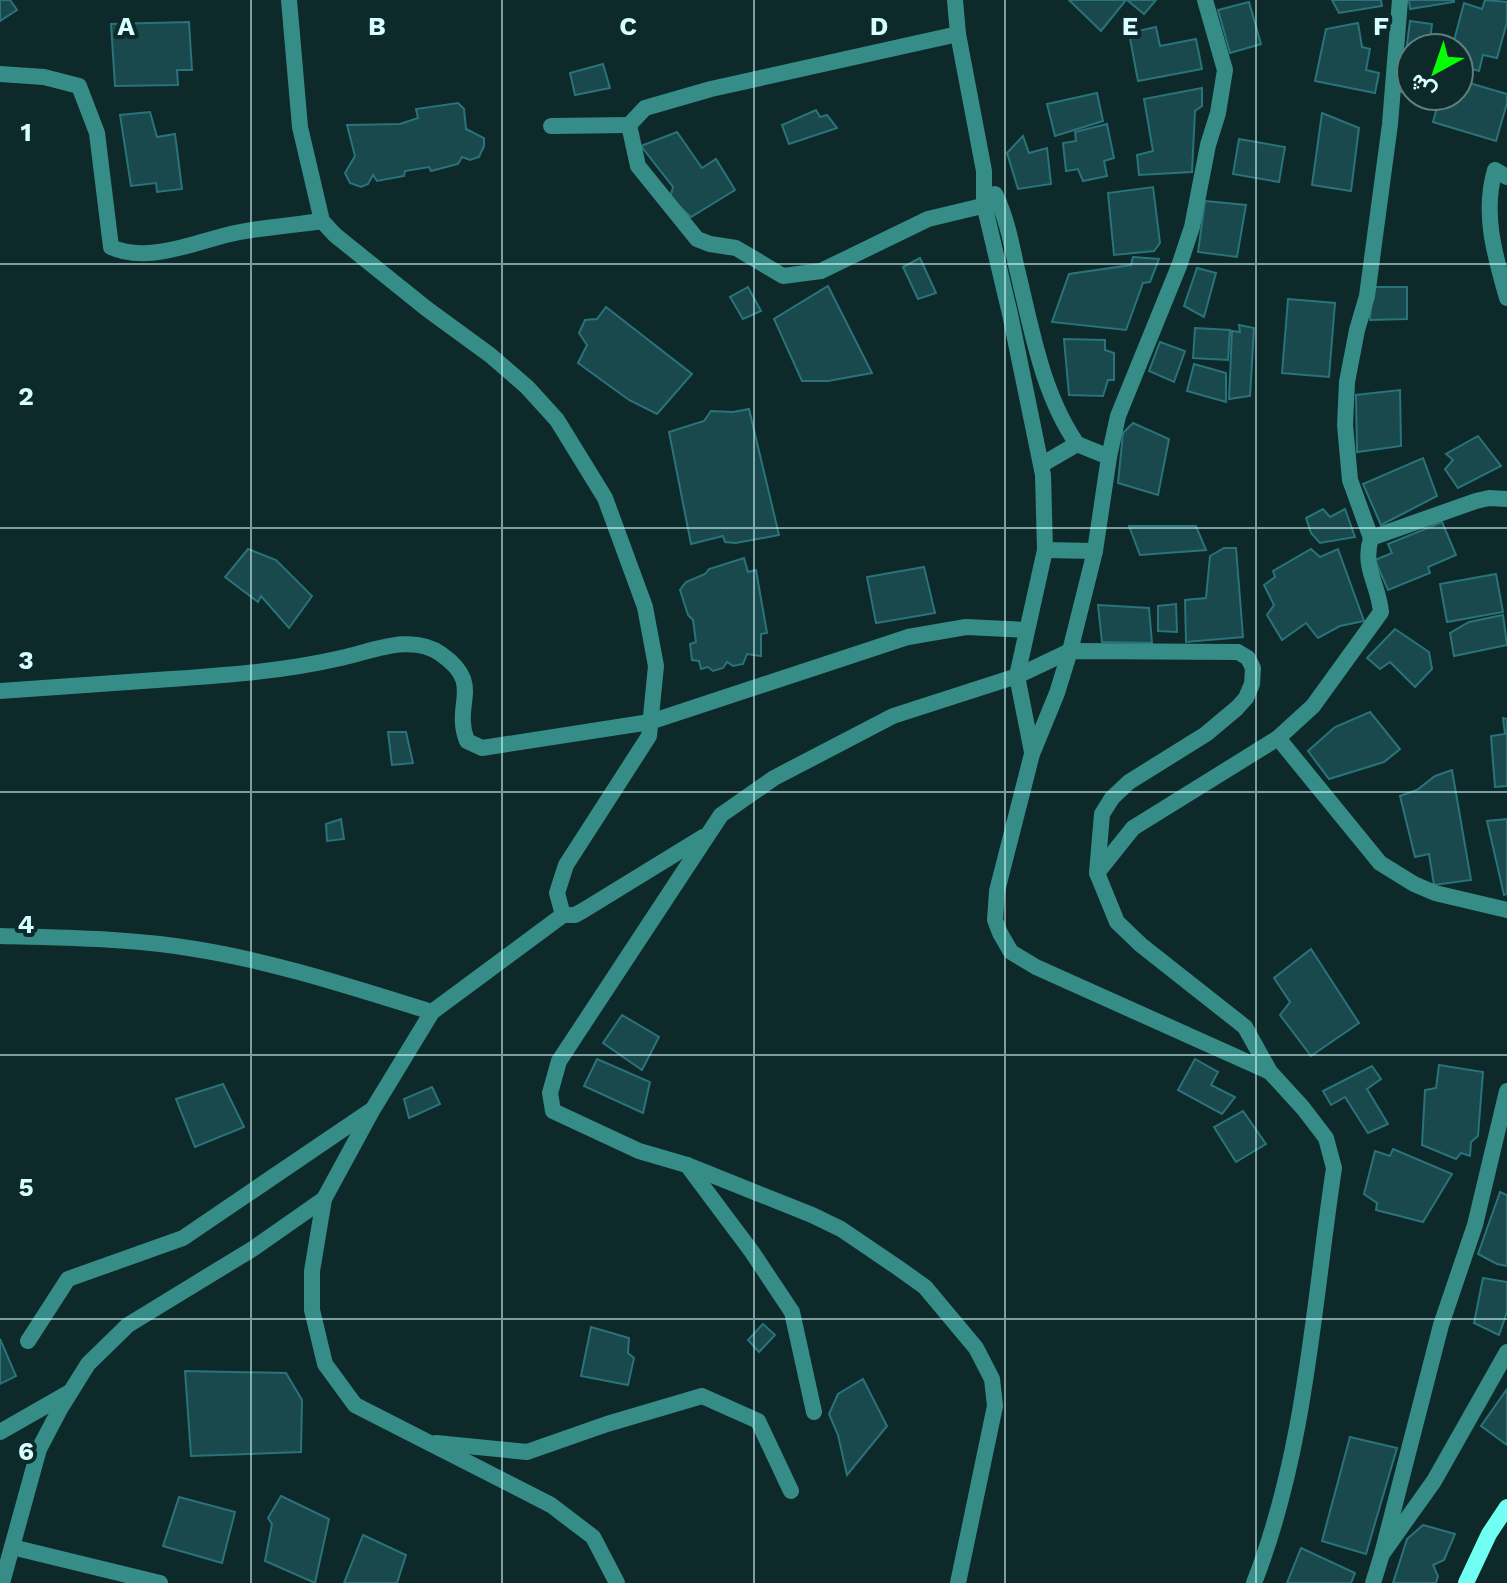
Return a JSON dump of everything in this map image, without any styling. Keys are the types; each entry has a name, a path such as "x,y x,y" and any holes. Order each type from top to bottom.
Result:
{"main road":[{"path":"1466,1583 1489,1534 1507,1507"}],"street":[{"path":"289,0 300,127 322,221 427,309 490,355 527,387 557,420 605,498 619,529 645,607 656,666 649,736 566,865 557,893 563,915"},
{"path":"955,0 958,34 1041,465 1045,550 1017,676 1032,754"},
{"path":"1205,0 1225,70 1218,113 1188,240 1118,416 1095,551 1057,693 1032,754 997,891 995,920 1011,952 1036,967 1270,1072"},
{"path":"1097,873 1133,828 1278,738 1313,706 1381,612 1380,597 1366,555 1371,538 1350,480 1345,425 1347,382 1367,296 1390,124 1400,0"},
{"path":"551,126 629,125 645,108 711,89 958,34"},
{"path":"0,74 44,77 79,86 97,133 111,247 126,254 160,251 240,232 322,221"},
{"path":"629,125 638,166 688,231 710,244 736,248 783,276 821,271 928,219 991,203"},
{"path":"1507,177 1495,170 1489,189 1492,244 1507,298"},
{"path":"991,203 1062,423 1077,444 1109,457"},
{"path":"1041,465 1077,444"},
{"path":"1371,538 1476,501 1507,499"},
{"path":"1045,550 1095,551"},
{"path":"0,691 295,669 381,647 415,643 439,652 464,677 466,685 461,727 467,741 482,748 650,722 908,637 966,627 1026,630"},
{"path":"958,1583 995,1406 992,1379 976,1348 925,1287 841,1229 687,1165 639,1151 553,1111 550,1093 559,1061 721,815 774,778 879,722 937,700 1017,676 1070,651 1238,652 1248,658 1253,668 1252,684 1237,708 1206,734 1129,782 1112,798 1102,814 1097,873 1117,922 1141,945 1245,1027 1270,1072 1326,1138 1334,1168 1301,1415 1284,1496 1254,1583"},
{"path":"1278,738 1380,863 1435,893 1507,910"},
{"path":"616,1583 593,1537 551,1505 355,1405 325,1364 312,1310 312,1271 324,1199 373,1109 432,1012 563,915 575,915 584,910 708,834"},
{"path":"0,936 92,938 196,949 324,979 432,1012"},
{"path":"1373,1583 1441,1325 1475,1225 1507,1091"},
{"path":"28,1341 68,1279 183,1238 373,1109"},
{"path":"687,1165 792,1312 814,1412"},
{"path":"2,1583 39,1449 88,1364 128,1325 254,1248 324,1199"},
{"path":"1382,1554 1434,1481 1507,1352"},
{"path":"0,1432 71,1391"},
{"path":"426,1442 527,1452 702,1396 758,1421 791,1491"},
{"path":"12,1547 160,1583"}],"building":[{"path":"0,0 10,0 17,10 0,21"},
{"path":"1069,0 1126,0 1101,31"},
{"path":"1127,0 1156,0 1144,14"},
{"path":"1332,0 1381,0 1382,6 1339,13"},
{"path":"1409,0 1454,0 1454,2 1410,9"},
{"path":"1485,0 1507,2 1507,22 1497,58 1483,55 1479,71 1475,70 1475,32 1456,32 1464,3 1482,9"},
{"path":"1249,2 1261,44 1230,53 1218,10"},
{"path":"1410,21 1432,24 1431,32 1409,32"},
{"path":"189,22 192,70 177,70 178,85 115,86 111,24"},
{"path":"1358,23 1362,47 1370,49 1366,70 1379,73 1375,93 1315,81 1326,29"},
{"path":"1156,27 1160,46 1196,39 1202,69 1138,81 1129,33"},
{"path":"603,64 610,88 575,95 570,73"},
{"path":"1475,85 1507,94 1496,141 1433,122 1436,112 1475,112"},
{"path":"1202,88 1202,106 1195,111 1192,172 1139,175 1137,155 1153,151 1144,99"},
{"path":"1097,93 1103,121 1055,136 1047,104"},
{"path":"458,103 464,109 466,129 484,138 479,157 470,160 462,157 458,164 431,171 429,167 405,171 404,176 377,181 373,175 368,184 361,187 350,183 345,173 355,156 347,125 400,124 418,118 416,109"},
{"path":"816,110 820,117 827,115 837,128 789,144 782,125"},
{"path":"150,112 157,137 175,134 182,189 157,192 156,183 131,186 120,115"},
{"path":"1322,113 1359,128 1351,191 1312,185"},
{"path":"1107,124 1114,158 1104,161 1107,176 1083,181 1078,169 1066,171 1063,143 1076,141 1075,132"},
{"path":"677,132 702,168 716,159 735,190 691,217 670,198 673,187 641,146"},
{"path":"1023,136 1029,153 1047,148 1051,184 1018,189 1007,153"},
{"path":"1239,139 1285,147 1279,182 1233,174"},
{"path":"1153,187 1160,243 1154,251 1114,255 1108,193"},
{"path":"1205,201 1246,205 1237,257 1198,252"},
{"path":"1133,257 1159,259 1150,282 1143,283 1126,330 1052,322 1069,274 1131,265"},
{"path":"920,258 936,293 918,299 903,267"},
{"path":"1197,268 1216,273 1204,317 1184,306"},
{"path":"828,286 872,373 828,381 802,381 774,319"},
{"path":"748,287 761,311 743,319 730,297"},
{"path":"1372,287 1407,287 1407,319 1370,320"},
{"path":"1288,299 1335,303 1329,377 1282,373"},
{"path":"606,307 692,374 657,414 629,400 578,363 587,345 579,333 585,320 597,319"},
{"path":"1239,325 1254,328 1250,396 1229,399 1232,331 1240,332"},
{"path":"1195,328 1230,330 1228,360 1193,358"},
{"path":"1064,339 1105,340 1105,350 1114,353 1114,380 1108,380 1103,396 1069,395"},
{"path":"1160,342 1185,351 1174,382 1149,371"},
{"path":"1194,364 1226,373 1226,402 1187,391"},
{"path":"1400,390 1401,446 1357,452 1356,395"},
{"path":"749,409 779,535 736,543 725,542 723,536 691,544 669,432 704,421 711,411"},
{"path":"1133,423 1169,439 1158,495 1118,483 1123,433"},
{"path":"1478,436 1501,466 1458,488 1445,469 1453,460 1446,454"},
{"path":"1423,458 1437,496 1381,525 1363,484"},
{"path":"1323,509 1330,517 1345,509 1355,537 1320,543 1311,533 1306,518"},
{"path":"1442,522 1456,555 1428,567 1430,573 1388,590 1375,560 1392,553 1388,544"},
{"path":"1129,526 1196,526 1206,550 1140,555"},
{"path":"1224,548 1236,548 1243,637 1186,642 1185,600 1206,598 1210,556"},
{"path":"248,549 276,560 312,596 289,628 261,596 258,602 225,577"},
{"path":"1311,549 1320,557 1338,549 1364,621 1340,626 1318,638 1306,623 1282,640 1267,615 1274,605 1264,585 1275,577 1273,571"},
{"path":"744,558 748,572 756,570 767,633 761,634 761,656 747,654 743,664 733,666 727,662 723,668 713,671 708,667 701,669 699,661 692,660 690,644 696,642 693,620 688,615 680,590 686,582 709,569"},
{"path":"924,567 935,613 876,623 867,577"},
{"path":"1496,574 1503,612 1447,622 1440,584"},
{"path":"1176,604 1177,632 1158,631 1158,606"},
{"path":"1098,605 1149,608 1152,643 1102,642"},
{"path":"1503,615 1507,645 1454,656 1450,633 1469,622"},
{"path":"1395,629 1429,652 1432,669 1415,687 1390,662 1380,669 1367,658"},
{"path":"1370,712 1400,749 1384,762 1329,779 1308,751 1335,727"},
{"path":"1503,718 1507,719 1507,786 1495,787 1491,736 1505,734"},
{"path":"388,732 406,732 413,763 392,765"},
{"path":"1452,770 1471,880 1434,885 1429,854 1415,857 1400,796"},
{"path":"341,819 344,839 327,841 326,824"},
{"path":"1507,819 1507,894 1504,895 1487,821"},
{"path":"1311,949 1359,1023 1311,1056 1280,1015 1290,1002 1274,978"},
{"path":"622,1015 659,1037 642,1070 603,1043"},
{"path":"597,1059 650,1082 643,1113 584,1086"},
{"path":"1195,1059 1218,1072 1211,1085 1235,1097 1222,1114 1178,1090"},
{"path":"1439,1065 1483,1072 1478,1136 1471,1142 1470,1156 1461,1153 1456,1159 1422,1145 1425,1090 1436,1088"},
{"path":"1372,1066 1381,1079 1367,1089 1388,1124 1368,1133 1345,1097 1331,1105 1323,1091"},
{"path":"223,1084 244,1127 195,1147 176,1099"},
{"path":"432,1087 440,1104 409,1118 404,1099"},
{"path":"1243,1111 1266,1144 1236,1162 1214,1127"},
{"path":"1393,1149 1452,1174 1423,1222 1376,1210 1377,1203 1364,1194 1375,1151 1390,1156"},
{"path":"1500,1192 1507,1195 1507,1266 1478,1254"},
{"path":"1483,1278 1507,1282 1507,1312 1499,1335 1474,1323"},
{"path":"763,1324 775,1335 759,1352 748,1340"},
{"path":"591,1327 629,1338 628,1353 634,1358 628,1385 581,1376"},
{"path":"0,1339 16,1376 0,1384"},
{"path":"185,1371 286,1373 302,1400 301,1452 191,1456"},
{"path":"863,1379 887,1426 847,1475 838,1435 829,1414 838,1394"},
{"path":"1507,1389 1507,1445 1481,1426"},
{"path":"1350,1437 1397,1448 1366,1554 1322,1541"},
{"path":"281,1496 329,1519 315,1583 265,1561 272,1524 268,1518"},
{"path":"179,1497 235,1512 222,1563 163,1546"},
{"path":"1423,1525 1455,1534 1444,1560 1433,1565 1438,1576 1436,1583 1393,1583 1407,1539"},
{"path":"363,1535 406,1555 397,1583 344,1583"},
{"path":"1301,1548 1355,1573 1351,1583 1287,1583"}]}
